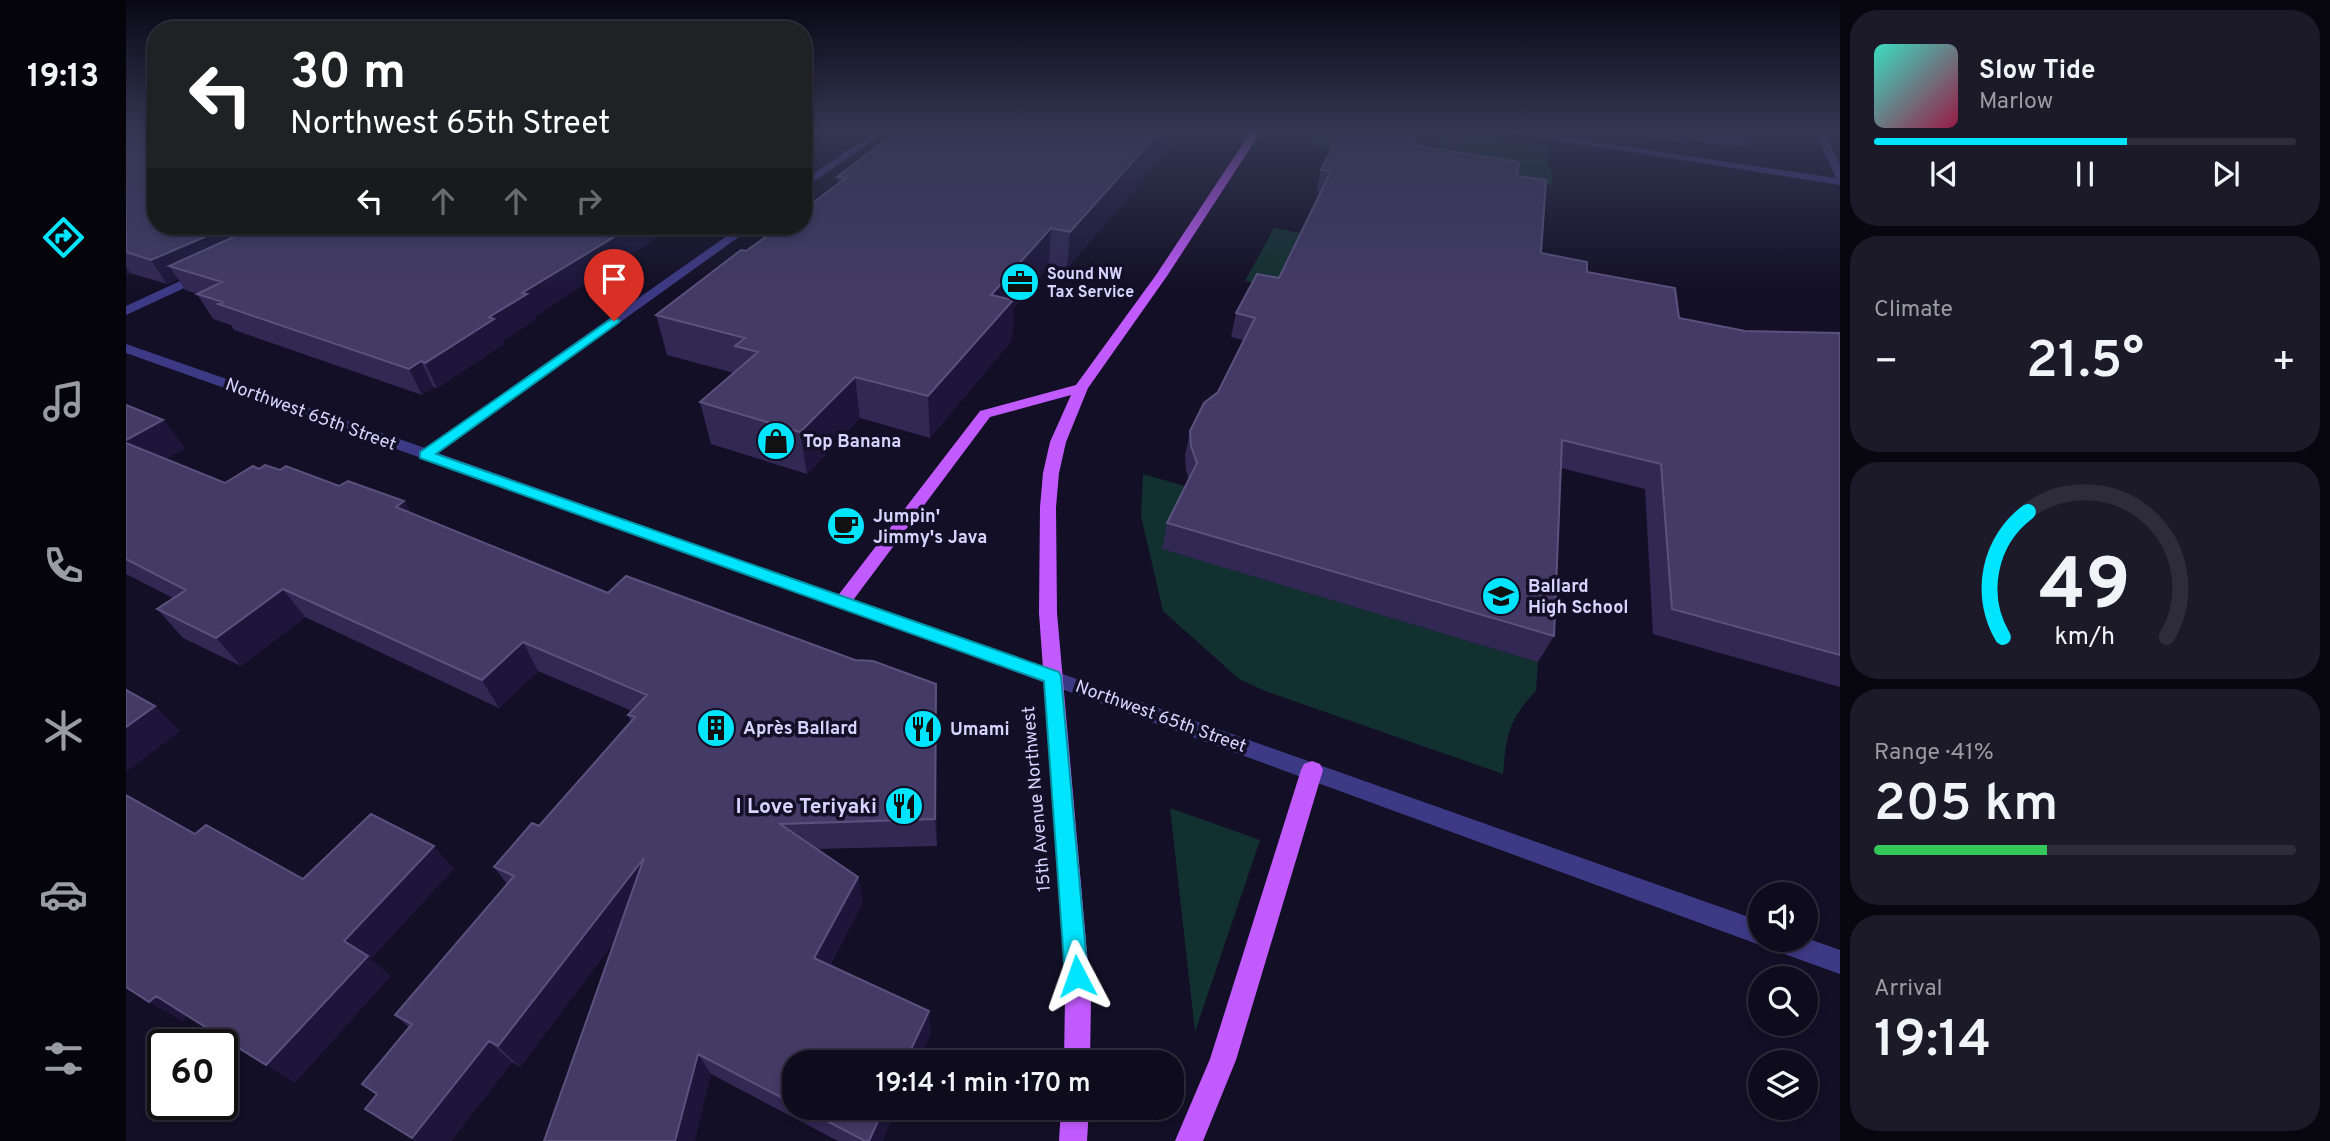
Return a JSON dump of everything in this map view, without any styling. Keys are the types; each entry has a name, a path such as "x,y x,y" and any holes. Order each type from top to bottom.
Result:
{"main road":[{"name":"15th Avenue Northwest","path":"1077,1050 1075,944 1048,613 1048,507 1058,442 1081,388 1161,276 1222,183"},
{"path":"842,602 985,414 1081,388"},
{"path":"1189,1141 1223,1060 1312,770"},
{"path":"1073,1141 1074,1120"}],"street":[{"path":"425,455 735,235"},
{"path":"126,311 212,271"},
{"name":"Northwest 65th Street","path":"126,348 1312,770 1748,929"},
{"path":"1812,952 1840,962"}],"green space":[{"path":"1274,228 1306,234 1279,288 1245,281"},
{"path":"1143,474 1192,488 1163,549 1538,662 1536,691 1514,719 1503,774 1265,691 1239,679 1163,611 1141,516"},
{"path":"1170,808 1260,840 1195,1032"}],"building":[{"path":"126,183 147,183 147,235 209,235 151,260 126,252"},
{"path":"839,183 1113,183 1070,232 1051,228 991,295 1013,300 928,396 855,377 800,432 700,402 758,352 735,346 745,338 656,315 741,250 746,251 768,235 812,235 812,203"},
{"path":"1325,183 1546,183 1541,253 1587,262 1587,272 1675,288 1679,318 1745,331 1840,333 1840,655 1672,609 1661,464 1562,440 1554,636 1167,523 1197,463 1191,446 1190,431 1204,403 1218,392 1255,318 1236,313 1257,274 1279,278"},
{"path":"238,235 617,235 522,293 527,294 489,317 494,319 425,363 421,361 409,369 218,304 223,302 197,294 222,282 169,266"},
{"path":"126,405 163,420 126,440"},
{"path":"126,443 225,483 253,466 259,469 265,465 280,470 286,466 339,486 348,481 404,501 396,507 608,593 626,576 855,660 873,661 936,684 935,819 780,824 858,877 814,958 929,1011 911,1050 782,1050 782,1098 698,1054 675,1141 544,1141 644,858 498,1046 489,1041 412,1138 365,1109 377,1094 362,1084 412,1024 395,1015 514,876 494,867 532,823 539,826 635,717 628,715 647,695 523,642 482,680 283,589 216,638 157,609 186,590 126,559"},
{"path":"126,690 155,706 126,727"},
{"path":"126,795 195,834 206,825 303,879 371,814 434,846 344,941 368,956 266,1065 238,1047 238,1029 209,1029 156,996 149,1002 126,987"},
{"path":"825,1120 879,1120 869,1141"}],"place":[{"name":"Sound NW Tax Service","path":"1020,282"},
{"name":"Top Banana","path":"776,441"},
{"name":"Jumpin' Jimmy's Java","path":"846,526"},
{"name":"Ballard High School","path":"1501,596"},
{"name":"Après Ballard","path":"716,728"},
{"name":"Umami","path":"923,729"},
{"name":"I Love Teriyaki","path":"904,806"}],"route":[{"path":"614,321 425,455 1052,677 1077,976"}]}
